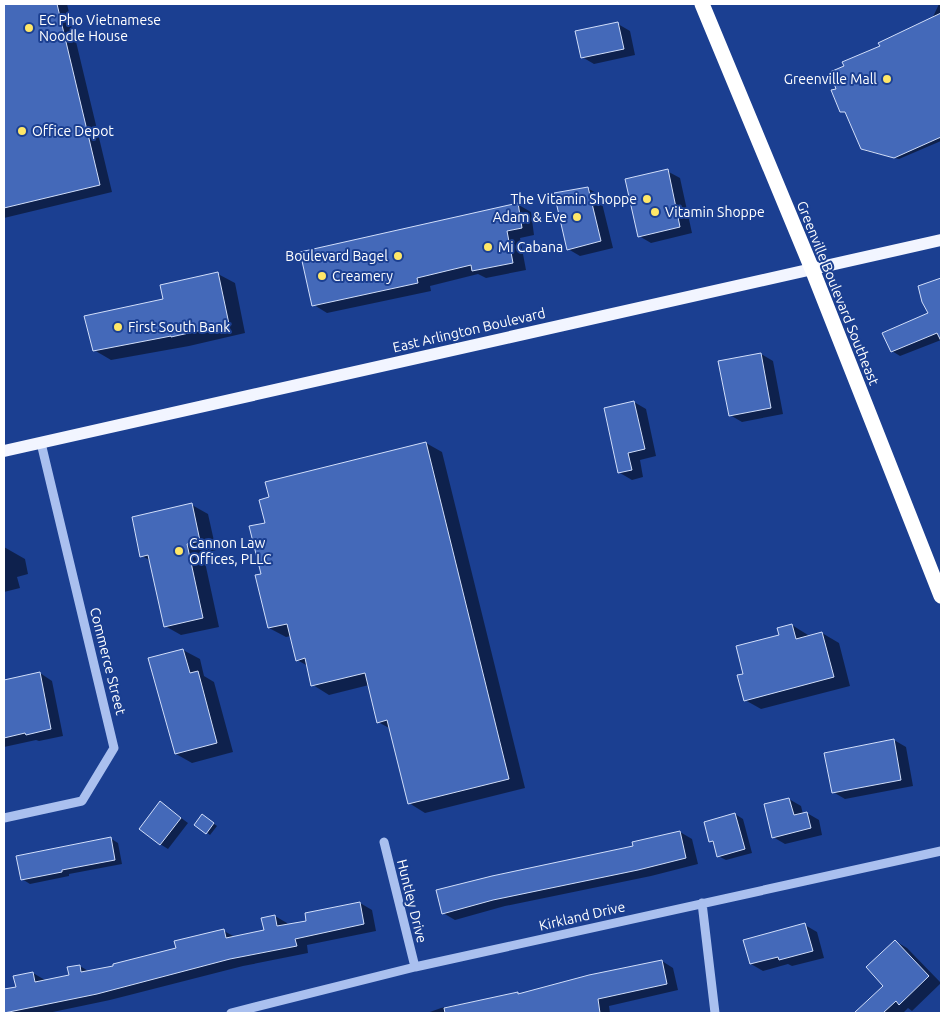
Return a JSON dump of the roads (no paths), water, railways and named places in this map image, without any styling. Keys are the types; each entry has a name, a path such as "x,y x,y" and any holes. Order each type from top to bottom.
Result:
{"highway":[{"name":"Greenville Boulevard Southeast","path":"702,4 812,269 941,596"}],"main road":[{"name":"East Arlington Boulevard","path":"4,451 941,240"}],"street":[{"name":"Commerce Street","path":"4,818 82,802 114,748 41,443"},
{"name":"Huntley Drive","path":"384,842 414,967"},
{"name":"Kirkland Drive","path":"231,1013 414,967 941,851"},
{"path":"702,903 714,1013"}],"place":[{"name":"EC Pho Vietnamese Noodle House","path":"29,28"},
{"name":"Greenville Mall","path":"887,79"},
{"name":"Office Depot","path":"22,131"},
{"name":"The Vitamin Shoppe","path":"647,199"},
{"name":"Vitamin Shoppe","path":"655,212"},
{"name":"Adam & Eve","path":"577,217"},
{"name":"Mi Cabana","path":"488,247"},
{"name":"Boulevard Bagel","path":"398,256"},
{"name":"Creamery","path":"322,276"},
{"name":"First South Bank","path":"118,327"},
{"name":"Cannon Law Offices, PLLC","path":"179,551"}]}
